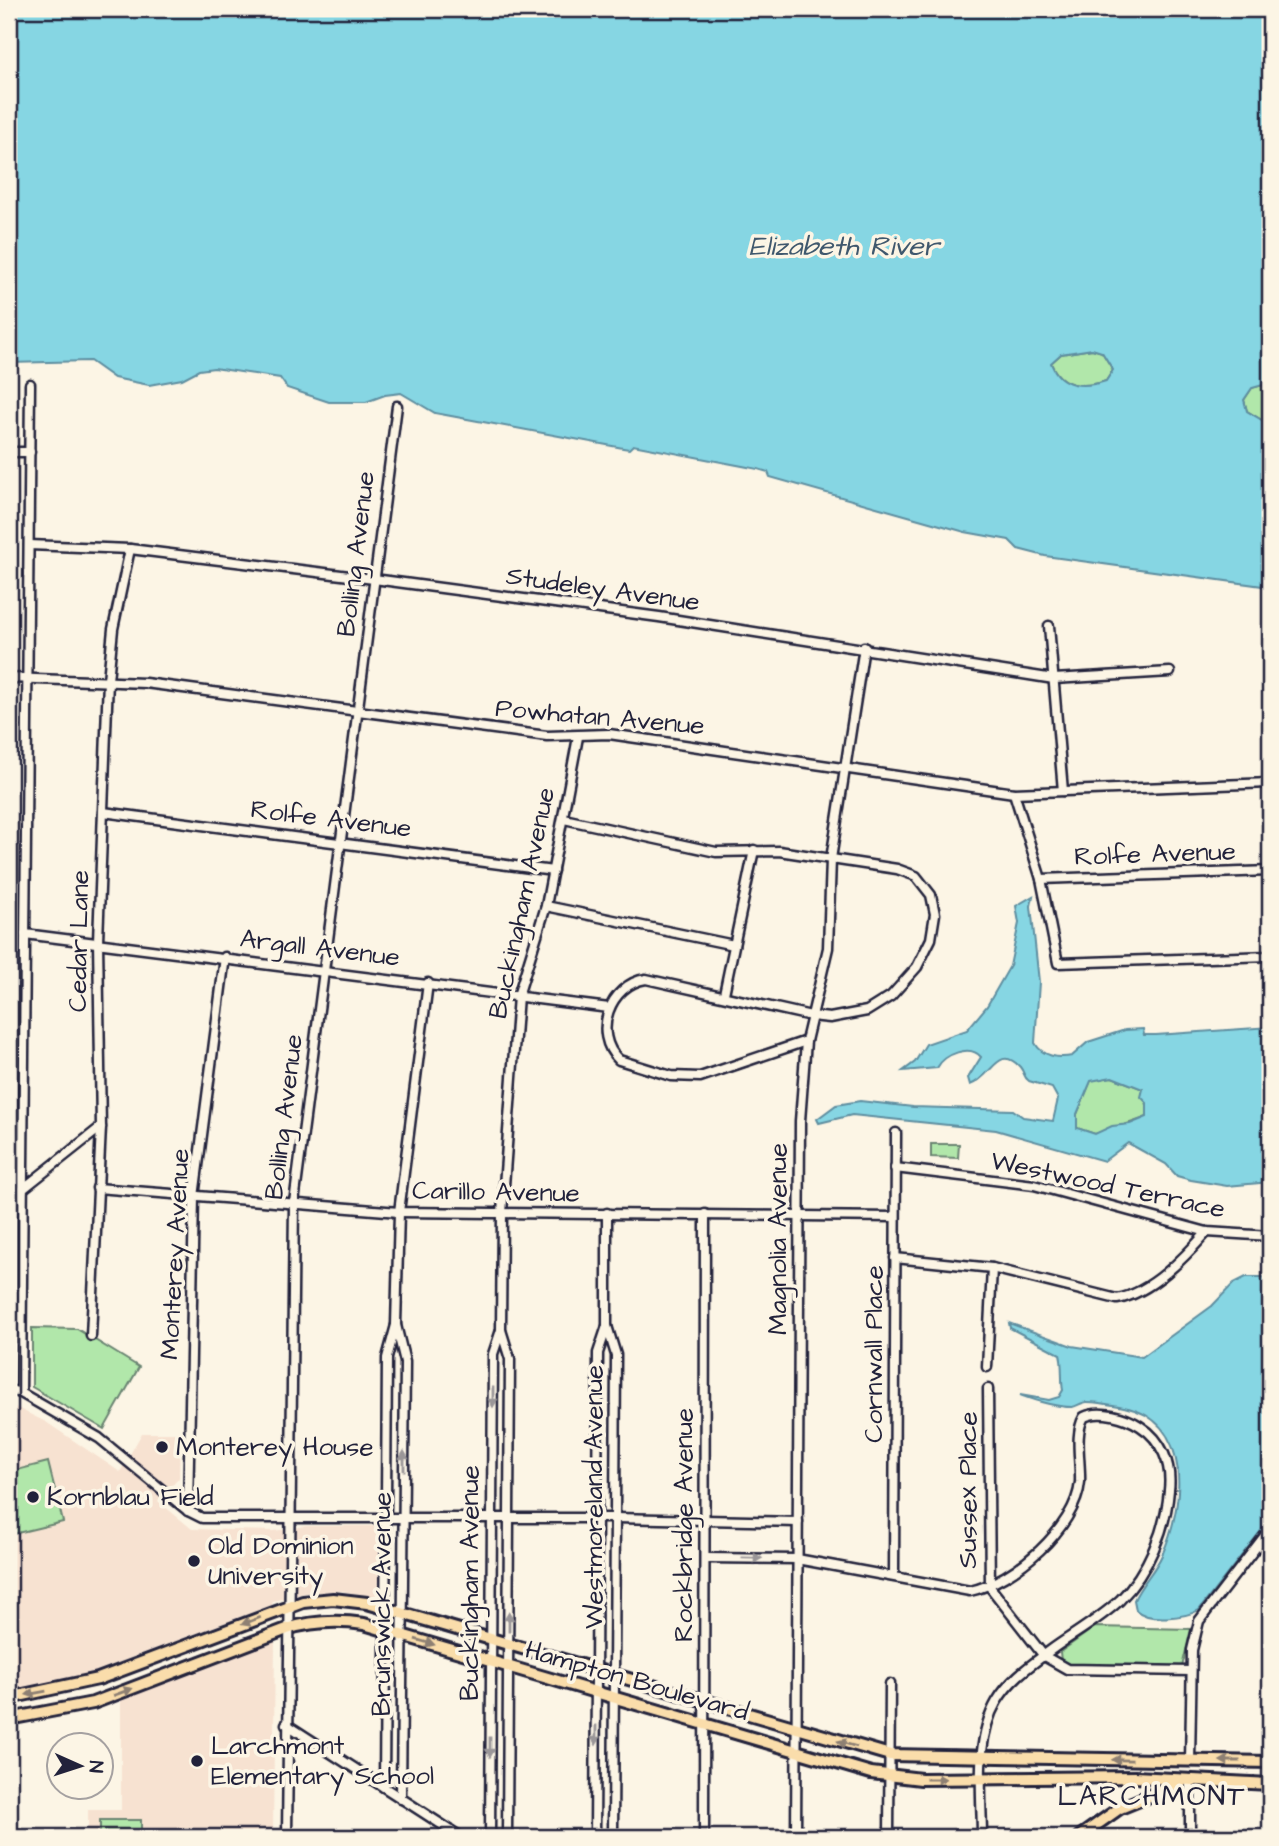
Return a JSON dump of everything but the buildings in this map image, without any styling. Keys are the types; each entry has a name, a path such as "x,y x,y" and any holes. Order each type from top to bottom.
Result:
{"main road":[{"name":"Hampton Boulevard","path":"9,1698 98,1679 289,1606 333,1599 386,1608 614,1677 890,1755 1270,1762"},
{"name":"Hampton Boulevard","path":"9,1719 93,1703 287,1629 306,1623 338,1620 386,1630 797,1752 890,1776 982,1779 1020,1776 1141,1777 1270,1784"},
{"path":"1079,1837 1120,1808 1190,1781 1190,1761"},
{"path":"1141,1777 1145,1786 1141,1798"}],"street":[{"path":"21,1393 30,384"},
{"name":"Bolling Avenue","path":"287,1837 293,1203 397,406"},
{"path":"9,452 30,452"},
{"name":"Studeley Avenue","path":"29,545 130,549 374,579 864,647 1054,679 1170,672"},
{"name":"Cedar Lane","path":"91,1336 102,1127 98,941 108,680 113,629 130,549"},
{"path":"1049,626 1063,791"},
{"name":"Magnolia Avenue","path":"796,1837 800,1121 806,1041 828,948 831,859 864,647"},
{"name":"Powhatan Avenue","path":"9,678 108,680 547,736 608,734 1013,793 1270,783"},
{"name":"Buckingham Avenue","path":"507,1837 510,1359 501,1330 502,1213 518,996 546,906 578,737"},
{"path":"1013,793 1041,879 1058,963 1270,956"},
{"name":"Rolfe Avenue","path":"103,812 553,871"},
{"path":"564,819 716,852 754,850 831,859 897,869 916,876 931,895 935,923 917,967 891,996 850,1016 811,1016 724,994 646,979 634,981 618,991 609,1008 607,1032 614,1056 626,1064 671,1076 700,1077 806,1041"},
{"path":"724,994 754,850"},
{"name":"Rolfe Avenue","path":"1041,879 1270,871"},
{"path":"546,906 734,945"},
{"name":"Argall Avenue","path":"25,934 225,957 609,1008"},
{"name":"Monterey Avenue","path":"188,1511 194,1197 225,957"},
{"name":"Brunswick Avenue","path":"384,1787 387,1358 396,1325 399,1212 428,983"},
{"path":"9,1200 102,1127"},
{"name":"Cornwall Place","path":"894,1575 896,1133"},
{"name":"Westwood Terrace","path":"895,1168 1034,1185 1207,1232 1270,1236"},
{"name":"Carillo Avenue","path":"97,1188 399,1212 895,1217"},
{"name":"Westmoreland Avenue","path":"607,1213 607,1326 616,1354 613,1837"},
{"name":"Rockbridge Avenue","path":"704,1837 705,1214"},
{"path":"895,1258 992,1268 1106,1296 1128,1297 1167,1270 1207,1232"},
{"path":"987,1367 992,1268"},
{"name":"Brunswick Avenue","path":"396,1325 405,1362 401,1799"},
{"name":"Westmoreland Avenue","path":"595,1837 598,1353 607,1326"},
{"name":"Buckingham Avenue","path":"490,1837 493,1354 501,1330"},
{"name":"Sussex Place","path":"988,1389 989,1587 1044,1656"},
{"path":"9,1390 21,1393 99,1438 188,1511 202,1518 492,1517 798,1522"},
{"path":"706,1558 797,1559 970,1591 989,1587 1054,1539 1065,1524 1078,1494 1081,1422 1084,1417 1096,1413 1125,1418 1151,1434 1160,1445 1170,1470 1165,1516 1152,1552 1120,1600 1008,1685 997,1701 986,1729 982,1779 982,1837"},
{"path":"1190,1761 1192,1650 1199,1621 1270,1530"},
{"path":"1044,1656 1056,1665 1075,1671 1191,1671"},
{"path":"889,1837 890,1684"},
{"path":"286,1724 461,1837"},
{"path":"1190,1781 1190,1837"}],"shaded area":[{"name":"Old Dominion University","path":"9,1404 46,1422 120,1472 142,1433 180,1433 179,1478 158,1501 192,1529 274,1531 306,1526 380,1526 378,1598 342,1591 305,1593 273,1601 272,1605 76,1679 9,1691"},
{"name":"Larchmont Elementary School","path":"275,1640 273,1837 88,1837 88,1810 121,1810 121,1700"}],"green space":[{"path":"1092,349 1102,352 1113,370 1106,381 1090,385 1067,382 1051,363 1061,354"},
{"path":"1270,383 1270,425 1247,411 1244,400 1252,388"},
{"path":"1112,1077 1143,1089 1149,1113 1147,1117 1095,1134 1077,1128 1077,1114 1091,1080"},
{"path":"931,1144 959,1144 958,1158 931,1157"},
{"path":"32,1328 77,1329 139,1367 104,1429 32,1387"},
{"name":"Kornblau Field","path":"48,1462 63,1522 9,1535 9,1472"},
{"path":"1095,1627 1191,1629 1182,1667 1079,1668 1061,1661 1060,1652"},
{"path":"100,1820 141,1820 141,1837 100,1837"}],"water":[{"name":"Elizabeth River","path":"9,9 1270,9 1270,383 1252,388 1244,400 1247,411 1270,425 1270,587 1045,556 1018,549 1009,540 965,532 770,477 768,472 758,469 633,445 629,449 623,448 435,413 401,393 366,402 329,402 287,388 280,378 214,368 199,370 182,379 149,385 114,378 90,361 9,363","holes":["1092,349 1102,352 1113,370 1106,381 1089,385 1067,382 1060,377 1051,363 1061,354"]},
{"path":"1033,896 1031,906 1039,982 1035,1043 1046,1054 1056,1057 1072,1056 1088,1042 1125,1030 1143,1029 1144,1035 1156,1035 1270,1027 1270,1182 1227,1186 1191,1180 1177,1176 1166,1164 1128,1143 1104,1161 996,1130 852,1115 819,1123 817,1119 836,1105 860,1101 913,1107 1013,1110 1023,1117 1053,1121 1058,1099 1052,1088 1029,1081 1020,1067 1006,1059 1000,1060 970,1085 968,1078 981,1057 970,1051 951,1055 937,1068 903,1071 915,1062 926,1044 967,1030 987,1006 1010,966 1019,923 1016,906","holes":["1112,1077 1143,1089 1141,1097 1147,1103 1147,1117 1130,1124 1112,1126 1095,1134 1077,1128 1077,1114 1091,1081"]},
{"path":"1246,1277 1264,1277 1270,1287 1270,1519 1199,1610 1176,1617 1142,1614 1136,1610 1134,1600 1162,1555 1175,1513 1178,1468 1173,1448 1163,1430 1147,1416 1124,1407 1087,1402 1074,1407 1059,1406 1020,1395 1049,1400 1059,1397 1063,1390 1061,1358 1060,1354 1010,1328 1009,1323 1072,1346 1142,1357 1212,1306 1234,1283"}],"place":[{"name":"Monterey House","path":"162,1447"},
{"name":"Kornblau Field","path":"33,1497"},
{"name":"Old Dominion University","path":"194,1561"},
{"name":"Larchmont Elementary School","path":"197,1761"}],"district":[{"name":"LARCHMONT","path":"1152,1796"}]}
